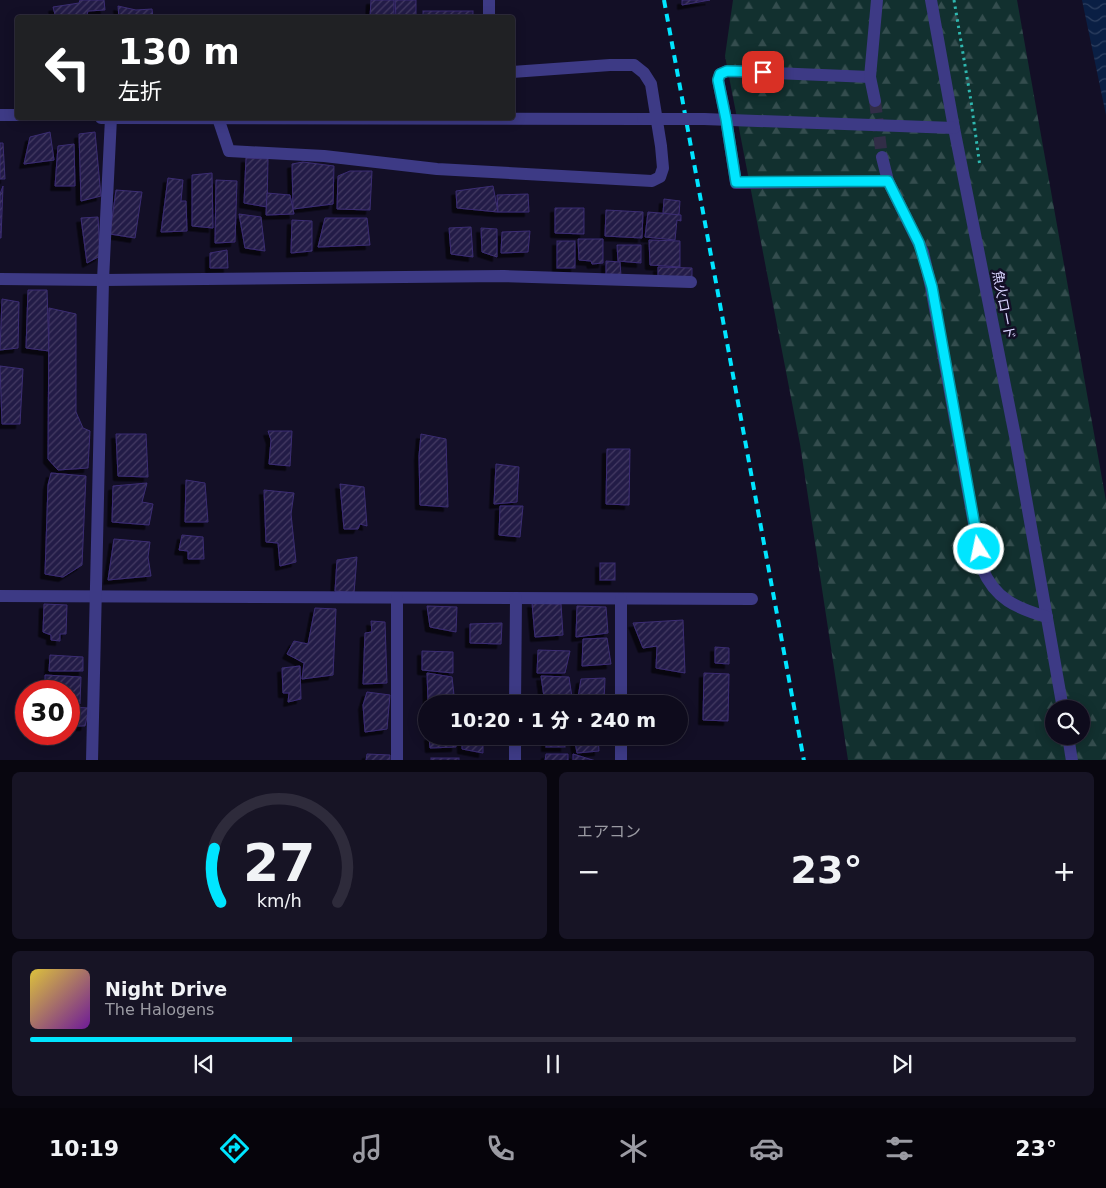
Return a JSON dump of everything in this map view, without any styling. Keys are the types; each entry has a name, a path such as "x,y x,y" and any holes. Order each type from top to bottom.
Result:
{"street":[{"path":"489,0 489,15"},
{"path":"875,101 870,76 877,0"},
{"name":"魚火ロード","path":"931,0 954,128 1015,436 1061,700"},
{"path":"219,120 229,152 324,156 437,169 652,181 660,177 663,168 661,146 651,84 644,72 634,65 515,72"},
{"path":"870,76 727,71 720,74 718,80 736,182 888,181"},
{"path":"0,115 15,115"},
{"path":"515,119 726,119 954,128"},
{"path":"92,760 103,280 111,120"},
{"path":"882,157 888,181 919,243 932,287 982,568 987,581 1003,598 1023,610 1047,617"},
{"path":"0,279 103,280 504,276 691,282"},
{"path":"0,596 752,599"},
{"path":"397,598 397,760"},
{"path":"515,695 516,598"},
{"path":"621,599 621,695"},
{"path":"515,745 515,760"},
{"path":"621,745 621,760"},
{"path":"1070,745 1072,760"}],"green space":[{"path":"733,0 1017,0 1106,501 1106,760 848,760 800,444 725,56"}],"water":[{"path":"1082,0 1106,0 1106,115"}],"building":[{"path":"80,0 104,0 105,10 88,11 87,15 55,15 53,7 79,3"},
{"path":"371,0 394,0 394,15 370,15"},
{"path":"395,0 416,0 416,15 396,15"},
{"path":"682,0 710,0 682,5"},
{"path":"118,6 136,10 152,9 153,15 119,15"},
{"path":"423,11 473,11 473,15 423,15"},
{"path":"50,132 54,160 24,164 30,137"},
{"path":"95,132 101,196 81,201 79,134"},
{"path":"0,143 3,143 5,179 0,179"},
{"path":"74,144 75,186 55,186 58,146"},
{"path":"246,158 268,159 267,207 244,203"},
{"path":"303,162 334,166 333,204 293,209 292,164"},
{"path":"350,171 372,171 370,210 337,209 338,176"},
{"path":"212,173 213,228 192,226 192,175"},
{"path":"168,178 183,180 181,201 186,201 187,231 161,232"},
{"path":"216,180 237,181 235,242 215,243"},
{"path":"3,186 1,238 0,238 0,194"},
{"path":"493,186 498,212 457,208 456,191"},
{"path":"116,190 142,192 135,238 110,234"},
{"path":"267,193 290,195 294,214 266,215"},
{"path":"528,194 529,212 498,212 497,195"},
{"path":"664,199 680,201 679,215 663,214"},
{"path":"555,208 584,208 584,234 555,233"},
{"path":"606,210 643,212 642,238 605,236"},
{"path":"648,212 681,215 681,221 677,220 675,240 645,237"},
{"path":"239,214 261,217 265,251 245,248"},
{"path":"98,217 100,256 87,263 81,218"},
{"path":"325,218 367,218 370,245 318,247"},
{"path":"292,220 312,221 312,251 291,253"},
{"path":"471,227 473,257 451,254 449,228"},
{"path":"481,228 497,229 497,257 482,252"},
{"path":"530,231 528,252 501,253 502,232"},
{"path":"578,239 603,239 603,263 592,264 591,261 579,260"},
{"path":"649,240 680,241 680,267 650,265"},
{"path":"557,241 575,241 575,268 557,268"},
{"path":"617,245 641,245 641,263 618,261"},
{"path":"227,250 228,268 210,268 210,253"},
{"path":"606,261 620,262 621,276 606,276"},
{"path":"658,267 692,268 692,278 658,277"},
{"path":"28,290 47,290 49,351 26,348"},
{"path":"2,299 19,302 18,348 0,350"},
{"path":"49,308 76,314 76,412 83,428 90,431 88,468 58,470 48,459"},
{"path":"0,366 23,369 20,424 2,424"},
{"path":"268,431 292,431 290,466 269,464 271,440"},
{"path":"116,434 146,434 148,477 118,476"},
{"path":"421,434 446,439 448,507 420,505 419,456"},
{"path":"607,449 630,449 629,505 606,504"},
{"path":"496,464 519,467 517,502 494,504"},
{"path":"51,473 86,476 82,565 63,577 45,574 48,485"},
{"path":"186,480 205,483 208,522 185,522"},
{"path":"147,483 142,502 153,504 149,525 112,522 113,486"},
{"path":"340,484 364,487 367,526 360,524 358,529 344,529"},
{"path":"264,490 294,493 291,514 296,562 280,566 278,543 266,542"},
{"path":"500,506 523,506 520,537 499,535"},
{"path":"182,535 203,537 204,559 188,559 188,551 179,550"},
{"path":"114,539 150,542 148,557 151,576 108,580"},
{"path":"357,557 354,593 335,591 337,560"},
{"path":"600,563 615,563 615,580 600,580"},
{"path":"532,603 561,604 563,635 535,637"},
{"path":"44,604 67,605 66,634 60,634 60,641 51,640 51,635 43,632"},
{"path":"427,606 457,607 456,632 430,627"},
{"path":"577,606 606,607 608,633 576,637"},
{"path":"315,608 336,609 333,675 302,679 304,663 287,654 294,641 308,644"},
{"path":"683,620 685,673 656,668 657,646 643,648 633,623"},
{"path":"371,621 385,622 387,683 363,684 365,633 372,632"},
{"path":"502,623 501,644 470,643 470,624"},
{"path":"607,638 611,664 582,666 583,639"},
{"path":"715,647 729,648 729,664 715,663"},
{"path":"538,650 570,651 565,673 537,673"},
{"path":"422,651 453,652 453,673 422,670"},
{"path":"50,655 83,657 83,671 49,671"},
{"path":"300,666 301,699 288,702 289,693 283,693 282,668"},
{"path":"427,673 452,677 454,695 428,695"},
{"path":"704,673 729,674 728,721 703,720"},
{"path":"45,675 81,677 80,704 80,680 45,680"},
{"path":"541,676 569,677 572,695 544,695"},
{"path":"605,678 604,695 578,695 581,679"},
{"path":"367,692 390,695 387,729 365,732 363,705"},
{"path":"80,708 89,708 85,726 80,726"},
{"path":"430,745 456,745 456,747 430,748"},
{"path":"462,745 483,745 483,753 462,749"},
{"path":"546,745 565,745 565,747 546,747"},
{"path":"576,745 599,745 599,751 577,753"},
{"path":"367,754 390,755 390,760 366,760"},
{"path":"546,754 568,754 568,760 545,760"},
{"path":"573,754 593,760 573,760"},
{"path":"431,758 459,758 459,760 431,760"}],"tunnel":[{"path":"875,101 882,157"}],"railway":[{"path":"664,0 804,760"}],"route":[{"path":"763,72 727,71 720,74 718,80 736,182 888,181 919,243 932,287 979,549"}]}
